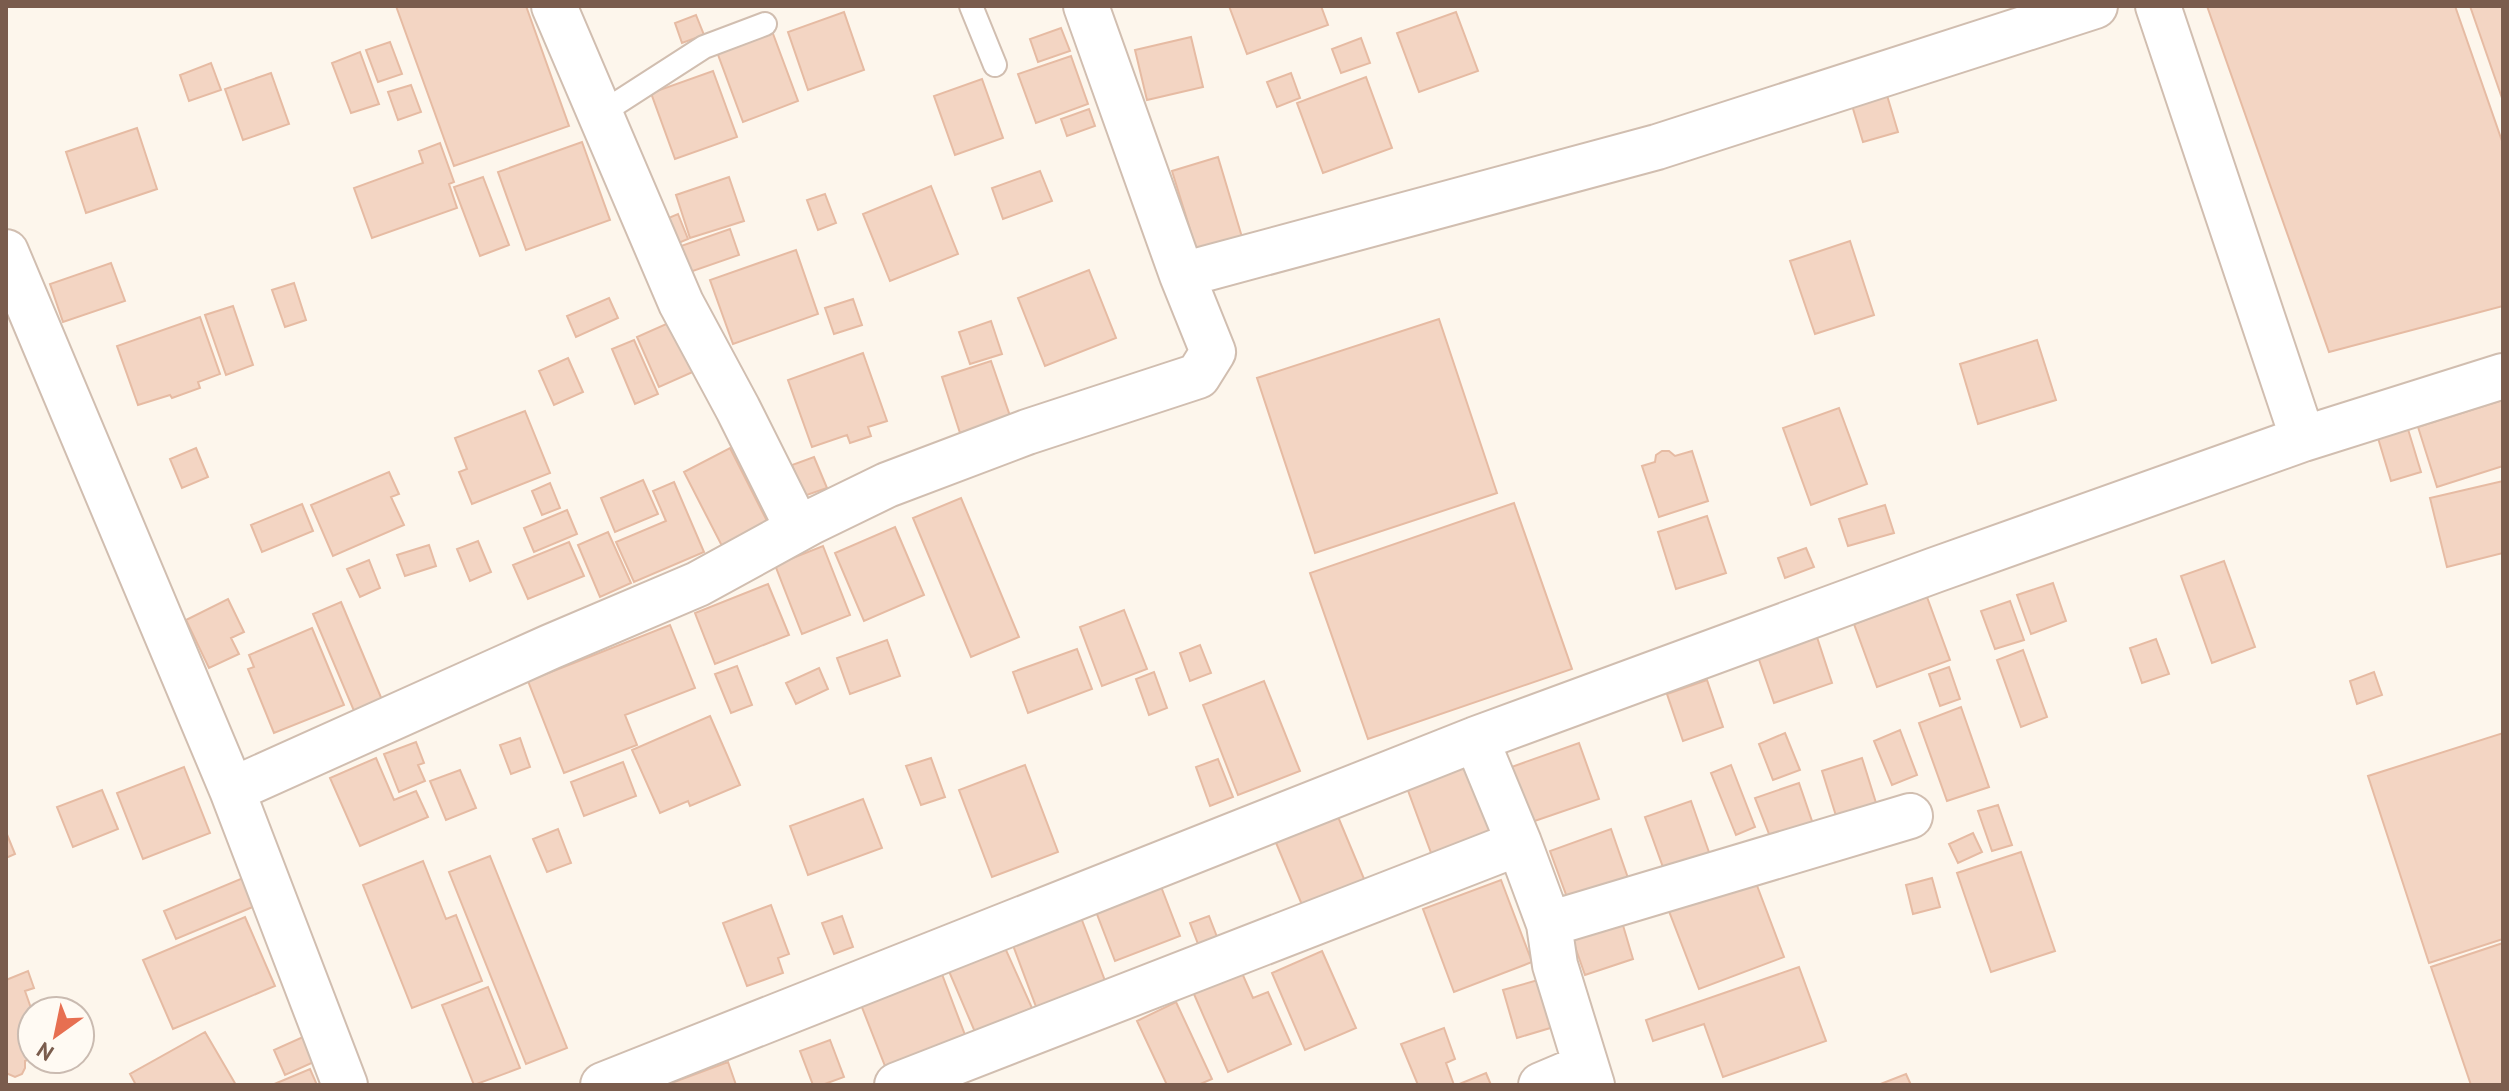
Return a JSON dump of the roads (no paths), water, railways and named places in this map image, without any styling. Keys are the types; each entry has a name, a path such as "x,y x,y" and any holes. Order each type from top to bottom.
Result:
{"street":[{"path":"554,6 681,303 798,529"},
{"path":"232,790 698,584 798,529 901,479 1027,432 1198,376 1213,352 1182,275 1086,6"},
{"path":"1182,275 1657,147 2095,6"},
{"path":"2158,6 2303,439"},
{"path":"6,252 232,790 345,1085"},
{"path":"603,1085 1476,739 2303,439 2503,376"},
{"path":"1476,739 1549,924 1555,965 1589,1076 1541,1085"},
{"path":"1549,924 1910,816"},
{"path":"897,1085 1519,843"}],"lane":[{"path":"971,6 995,65"},
{"path":"600,114 704,47 765,24"}]}
